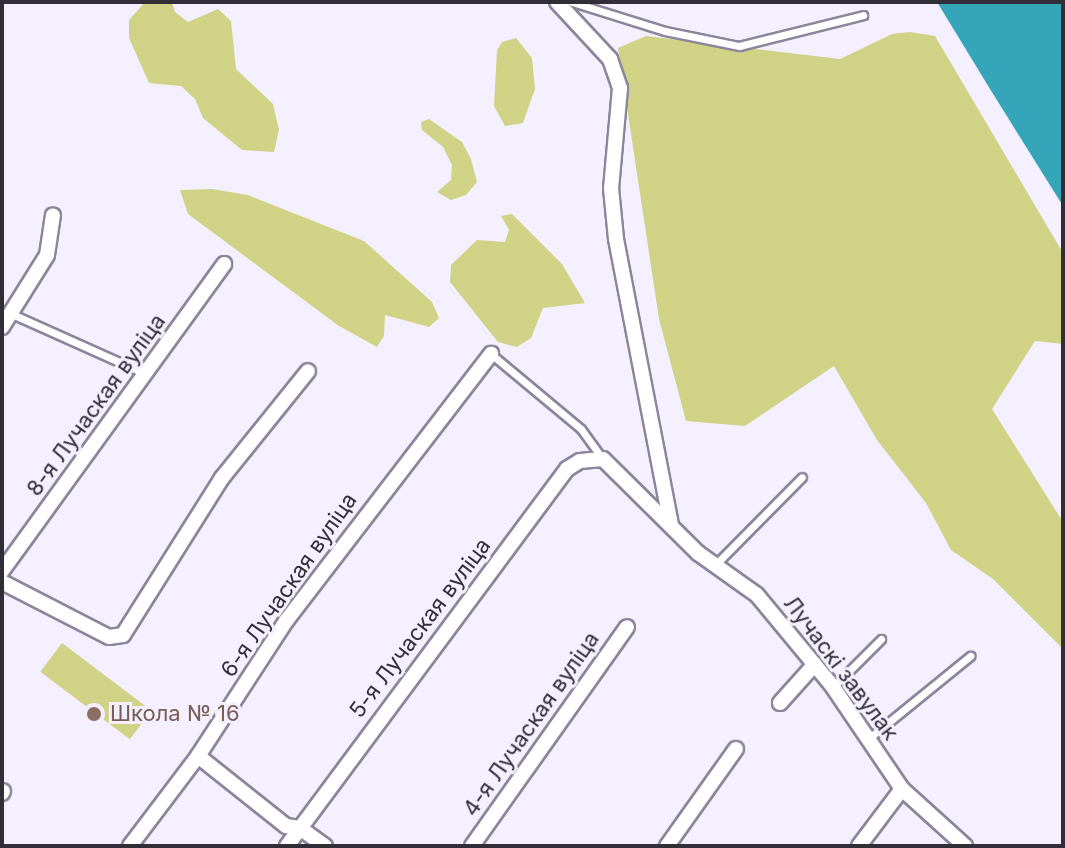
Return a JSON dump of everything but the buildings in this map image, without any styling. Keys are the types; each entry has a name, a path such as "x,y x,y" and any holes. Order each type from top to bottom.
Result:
{"street":[{"path":"557,2 610,59 620,88 611,188 616,239 671,526"},
{"path":"2,327 47,255 53,215"},
{"name":"8-я Лучаская вуліца","path":"2,571 224,264"},
{"name":"6-я Лучаская вуліца","path":"130,846 198,756 286,621 491,354"},
{"path":"2,582 109,637 123,635 222,478 308,371"},
{"name":"Лучаскі завулак","path":"603,459 671,526 757,595 833,687 902,789 965,846"},
{"name":"5-я Лучаская вуліца","path":"287,846 567,469 580,461 603,459"},
{"name":"4-я Лучаская вуліца","path":"472,846 627,627"},
{"path":"780,703 815,664"},
{"path":"667,846 736,749"},
{"path":"198,756 286,826 300,828 325,846"},
{"path":"859,846 902,789"}],"lane":[{"path":"572,2 665,31 739,46 863,15"},
{"path":"12,314 146,374"},
{"path":"491,354 581,429 603,459"},
{"path":"716,564 802,477"},
{"path":"833,687 881,639"},
{"path":"868,739 970,656"}],"green space":[{"path":"145,2 172,2 175,12 188,22 218,9 231,21 236,69 273,104 279,130 274,152 242,150 203,118 195,99 181,86 149,83 129,38 129,20"},
{"path":"910,32 935,36 1063,253 1063,344 1035,341 992,409 1063,522 1063,649 993,579 951,550 926,503 877,440 834,366 745,426 686,421 659,319 618,48 646,36 840,59 892,34"},
{"path":"516,38 532,58 535,89 523,123 505,126 494,106 497,50 502,42"},
{"path":"429,119 462,142 471,159 477,182 466,195 451,200 437,192 451,180 452,165 443,147 422,130 421,122"},
{"path":"212,189 248,195 364,241 432,302 439,318 429,327 385,315 384,336 377,347 339,326 188,214 180,190"},
{"path":"512,214 562,264 585,303 543,308 531,338 517,347 498,342 450,282 451,265 477,240 505,242 509,230 501,216"},
{"path":"62,643 151,710 130,739 40,672"}],"water":[{"path":"937,2 1063,2 1063,206 990,89"}],"place":[{"name":"Школа № 16","path":"94,714"}]}
